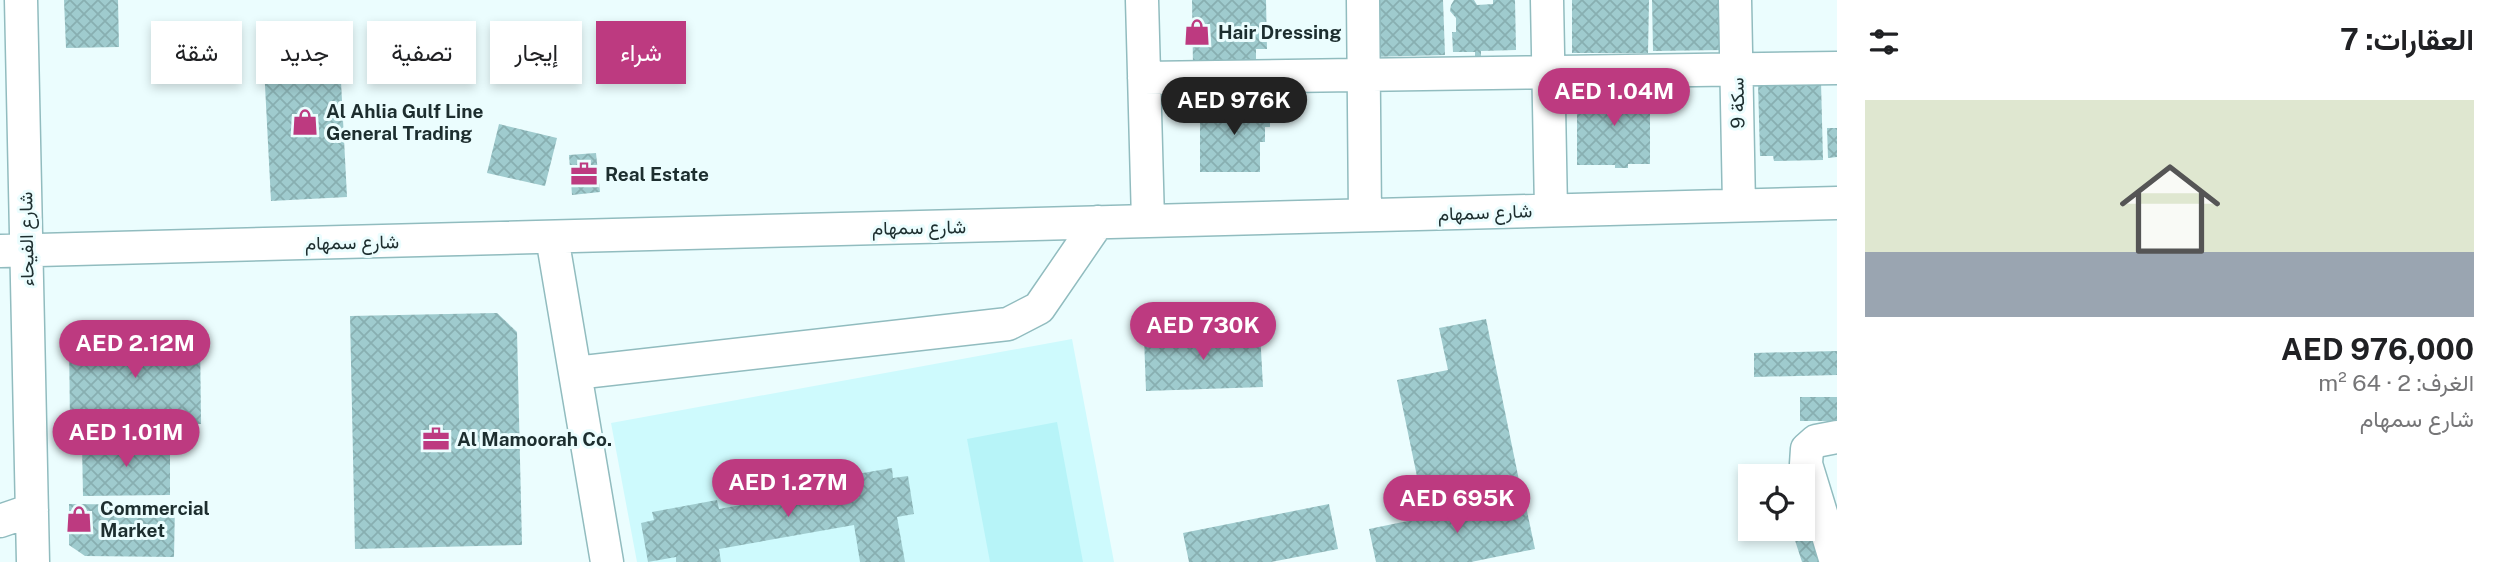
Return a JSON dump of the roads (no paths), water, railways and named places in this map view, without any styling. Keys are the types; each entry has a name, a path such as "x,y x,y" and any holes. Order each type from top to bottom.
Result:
{"street":[{"name":"شارع الفيحاء","path":"21,0 13,251 32,510 33,562"},
{"path":"1142,0 1148,221"},
{"path":"1363,0 1365,215"},
{"path":"1546,0 1551,210"},
{"name":"سكة 9","path":"1734,0 1739,205"},
{"path":"1144,78 1837,68"},
{"name":"شارع سمهام","path":"13,251 1837,203"},
{"path":"575,373 1008,324 1039,308 1098,222"},
{"path":"552,237 607,562"},
{"path":"1836,562 1806,464 1807,449 1816,440 1837,437"},
{"path":"0,521 32,510"}],"place":[{"name":"Hair Dressing","path":"1197,32"},
{"name":"Al Ahlia Gulf Line General Trading","path":"305,122"},
{"name":"Real Estate","path":"584,174"},
{"name":"Al Mamoorah Co.","path":"436,439"},
{"name":"Commercial Market","path":"79,519"}]}
